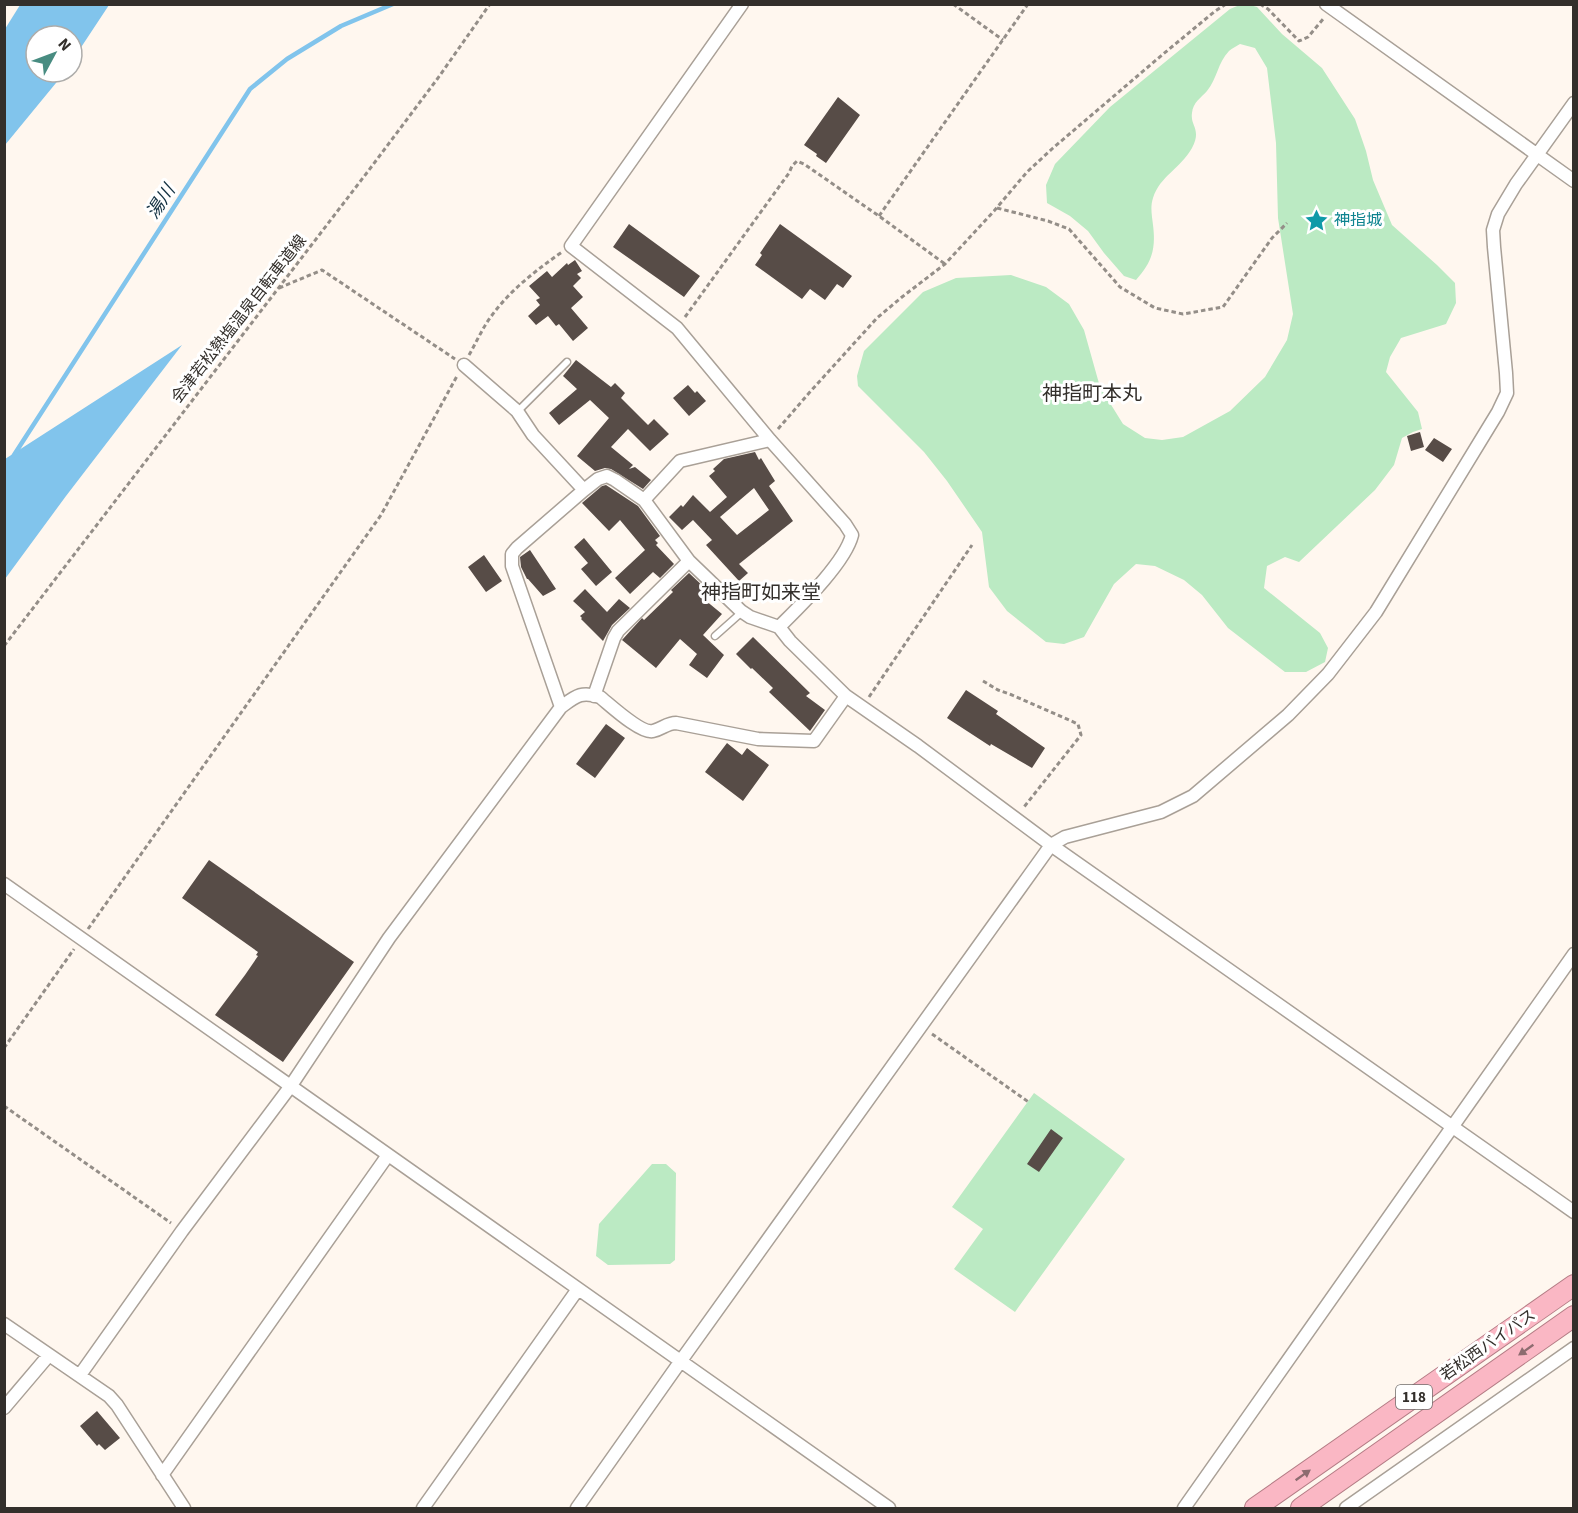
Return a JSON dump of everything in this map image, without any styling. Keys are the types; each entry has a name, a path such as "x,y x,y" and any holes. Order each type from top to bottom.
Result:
{"highway":[{"name":"若松西バイパス","path":"1255,1509 1574,1285"},
{"name":"若松西バイパス","path":"1301,1509 1574,1316"}],"street":[{"path":"742,4 571,246 676,328 852,535 848,548 830,572 779,627"},
{"path":"1328,6 1574,181"},
{"path":"577,1509 1051,845 1065,837 1161,812 1193,796 1288,715 1328,674 1376,612 1498,412 1507,393 1493,230 1498,214 1516,184 1574,103"},
{"path":"464,365 517,411 532,435 584,490"},
{"path":"644,500 680,461 770,440"},
{"path":"561,707 512,567 512,554 584,490 598,479 607,476 644,500 689,561 742,612 779,627 790,641 846,696 863,706 1051,845 1574,1212"},
{"path":"594,696 618,631 689,561"},
{"path":"80,1376 182,1231 290,1087 389,938 561,707 578,695 594,696 642,729 651,732 669,723 676,723 758,739 813,741 846,696"},
{"path":"4,884 889,1509"},
{"path":"1184,1509 1574,954"},
{"path":"162,1475 388,1155"},
{"path":"423,1509 578,1289"},
{"path":"4,1324 109,1396 162,1475 177,1506"},
{"path":"1346,1509 1574,1348"},
{"path":"4,1408 49,1355"}],"lane":[{"path":"517,411 567,362"},
{"path":"715,636 742,612"}],"path":[{"name":"会津若松熱塩温泉自転車道線","path":"4,646 369,170 490,4"},
{"path":"953,4 1003,40"},
{"path":"879,216 1028,4"},
{"path":"770,440 877,318 945,264 1027,172 1197,26 1226,4"},
{"path":"1260,4 1268,9 1299,41 1308,37 1317,27 1328,6"},
{"path":"676,328 797,161 945,264"},
{"path":"997,208 1048,221 1069,229 1120,287 1155,308 1183,314 1223,307 1272,238 1287,223"},
{"path":"4,1048 381,515 489,319 505,299 540,267 571,246"},
{"path":"277,289 322,270 464,365"},
{"path":"863,706 972,544"},
{"path":"983,681 998,690 1078,724 1081,735 1015,818"},
{"path":"921,1026 1030,1103"},
{"path":"4,1106 182,1231"}],"green space":[{"path":"1242,4 1257,7 1282,34 1322,68 1355,119 1373,180 1392,225 1455,283 1456,303 1446,324 1401,338 1390,357 1386,372 1418,412 1422,429 1402,438 1394,465 1375,490 1299,562 1285,557 1267,566 1264,588 1320,633 1328,648 1325,662 1306,672 1285,672 1228,628 1202,595 1184,580 1155,566 1136,564 1114,584 1084,637 1064,644 1046,642 1007,611 989,587 982,532 924,452 858,386 857,376 864,351 923,292 956,278 1011,275 1046,287 1069,304 1084,330 1100,387 1123,424 1145,438 1162,440 1183,437 1230,411 1265,377 1287,340 1293,314 1278,218 1276,143 1267,68 1255,48 1240,44 1229,51 1207,91 1194,106 1192,117 1196,132 1195,142 1182,162 1156,190 1152,205 1154,234 1152,255 1136,280 1124,276 1088,231 1070,216 1047,203 1046,185 1055,164 1110,107 1230,9"},
{"path":"1034,1093 1125,1159 1015,1312 954,1269 983,1229 952,1207"},
{"path":"652,1164 666,1164 676,1173 675,1260 670,1264 608,1265 596,1256 599,1224"}],"water":[{"path":"20,5 109,5 84,43 84,24 24,24 24,84 55,84 5,145 5,29"},
{"path":"182,345 66,496 5,579 5,459"}],"building":[{"path":"838,97 860,115 826,163 804,145"},
{"path":"629,224 700,276 684,297 613,247"},
{"path":"780,224 852,276 843,288 837,284 825,300 810,289 802,299 755,265 762,255 760,253"},
{"path":"575,260 582,271 577,274 581,278 573,286 583,297 571,308 588,328 573,341 559,324 556,326 548,316 536,325 528,316 540,305 536,300 540,298 529,286 547,271 552,277 567,263 568,265"},
{"path":"576,360 611,387 615,383 625,393 621,398 648,425 654,419 669,434 650,451 628,429 611,447 633,465 629,469 635,467 651,480 643,489 611,469 595,471 577,456 609,418 590,400 559,425 549,413 577,389 563,376"},
{"path":"688,385 706,401 689,416 673,398"},
{"path":"1420,432 1424,447 1411,451 1407,436"},
{"path":"1434,438 1452,449 1443,462 1425,450"},
{"path":"755,452 775,481 769,486 793,521 739,564 748,573 739,581 706,545 712,540 693,520 682,530 669,517 681,505 683,507 693,495 710,512 727,497 709,476 724,459","holes":["754,488 769,510 737,535 720,517"]},
{"path":"606,485 638,506 660,536 655,540 658,543 656,545 674,564 660,578 653,572 630,594 615,578 645,550 620,520 609,531 582,503"},
{"path":"584,538 612,572 596,586 581,569 588,563 574,547"},
{"path":"530,550 556,589 543,596 527,579 521,567 520,557"},
{"path":"484,555 502,581 486,592 468,567"},
{"path":"689,573 705,588 703,590 709,597 705,600 722,614 703,635 724,655 707,678 689,665 697,654 680,639 656,668 622,640 642,618 644,620 673,592 671,590"},
{"path":"585,589 607,612 619,599 630,608 612,625 603,641 581,619 580,616 585,612 573,601"},
{"path":"753,637 810,693 806,696 825,710 810,731 769,692 773,688 736,654"},
{"path":"966,690 998,711 996,714 1045,748 1032,768 991,744 990,746 947,718"},
{"path":"606,724 625,738 595,778 576,764"},
{"path":"727,743 742,755 747,748 769,765 743,801 705,772"},
{"path":"209,860 354,962 283,1062 215,1015 258,956 256,955 258,952 182,898"},
{"path":"1051,1129 1063,1138 1039,1172 1027,1164"},
{"path":"97,1411 120,1438 105,1450 99,1444 97,1446 80,1426"}],"waterway":[{"name":"湯川","path":"14,455 250,89 287,59 341,26 393,4"}],"place":[{"name":"神指城","path":"1316,220"}],"district":[{"name":"神指町本丸","path":"1092,394"},
{"name":"神指町如来堂","path":"761,593"}]}
